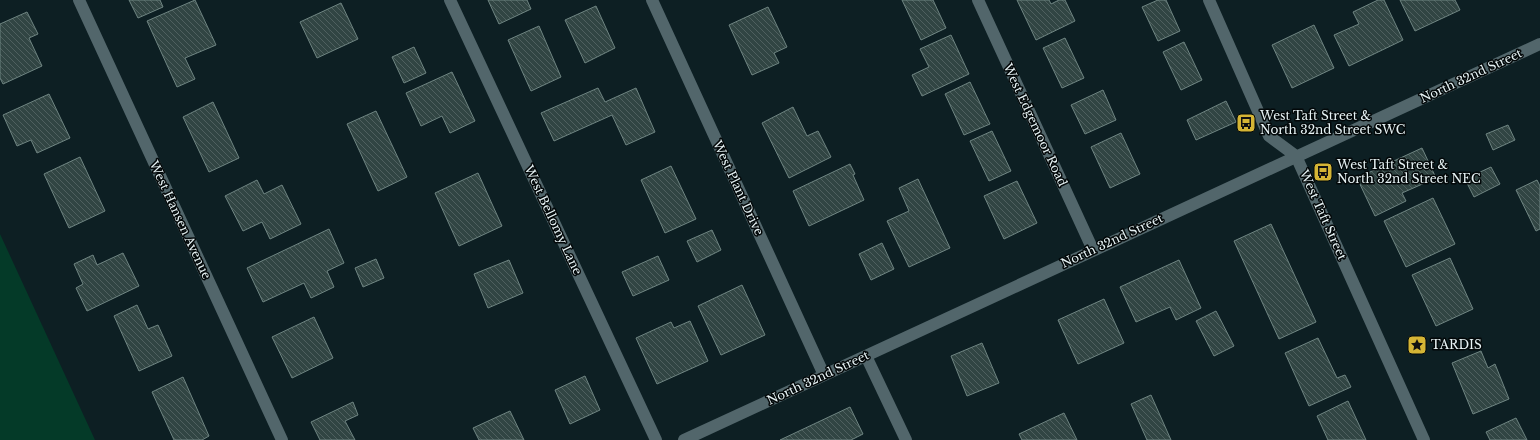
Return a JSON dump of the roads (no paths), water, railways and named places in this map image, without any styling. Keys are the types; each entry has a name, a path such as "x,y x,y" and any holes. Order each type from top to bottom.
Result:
{"street":[{"name":"West Hansen Avenue","path":"79,0 282,440"},
{"name":"West Bellomy Lane","path":"450,0 656,440"},
{"name":"West Plant Drive","path":"652,0 824,375"},
{"name":"West Edgemoor Road","path":"978,0 1093,250"},
{"name":"West Taft Street","path":"1209,0 1269,136 1296,156 1424,440"},
{"name":"North 32nd Street","path":"684,440 1540,44"},
{"path":"866,356 906,440"}],"place":[{"name":"West Taft Street & North 32nd Street SWC","path":"1246,123"},
{"name":"West Taft Street & North 32nd Street NEC","path":"1323,172"},
{"name":"TARDIS","path":"1417,345"}]}
